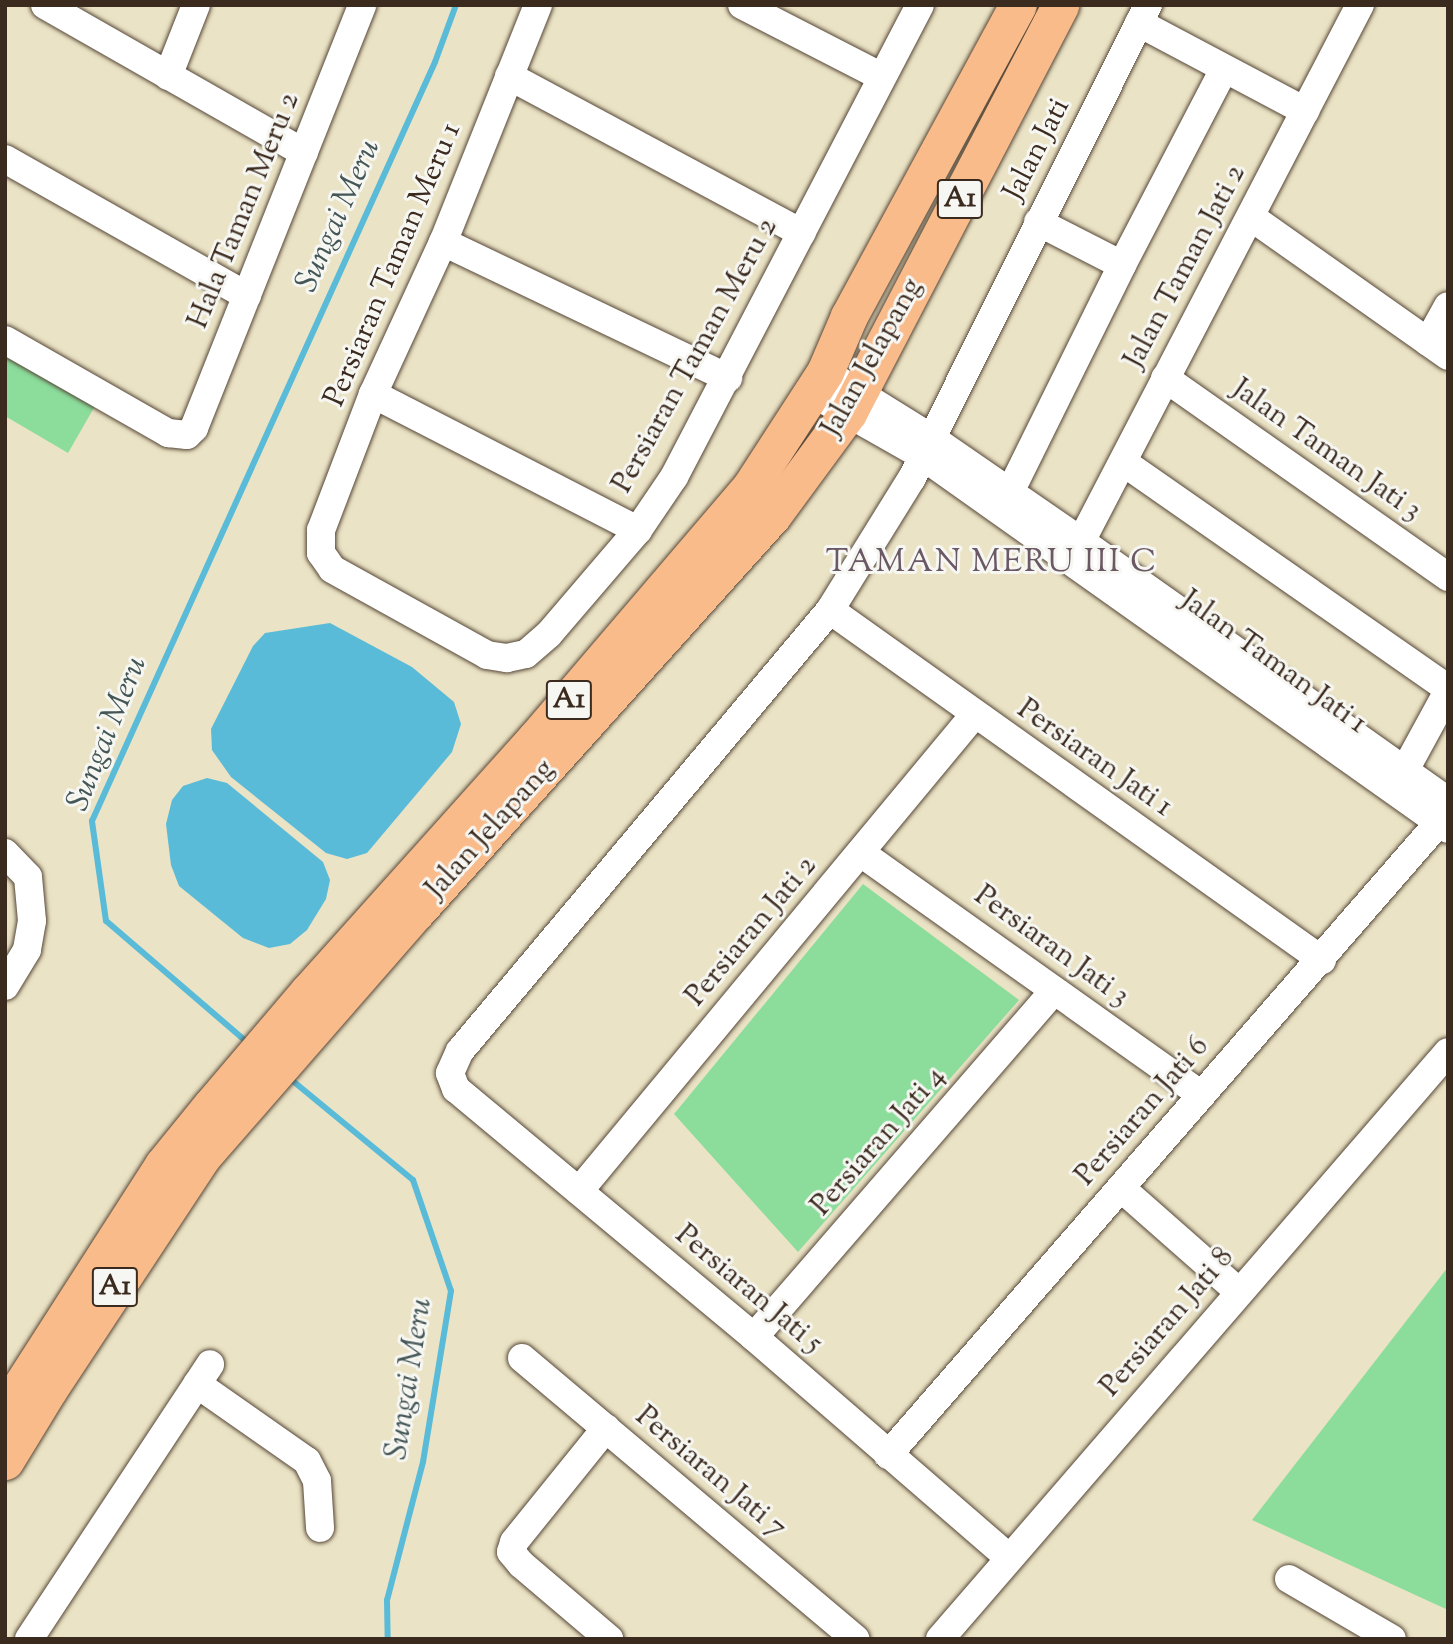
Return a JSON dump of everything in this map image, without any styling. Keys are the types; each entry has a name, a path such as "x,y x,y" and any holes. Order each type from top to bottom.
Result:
{"main road":[{"name":"Jalan Jelapang","path":"5,1411 163,1165 222,1112 323,997 536,738 751,486 818,383 849,316 1018,5"},
{"name":"Jalan Jelapang","path":"323,997 416,912 773,515 854,402 1060,5"},
{"name":"Jalan Jelapang","path":"5,1461 172,1199 222,1112"}],"street":[{"path":"45,5 304,153"},
{"path":"168,76 196,5"},
{"name":"Hala Taman Meru 2","path":"5,340 168,433 183,436 194,428 362,5"},
{"name":"Persiaran Taman Meru 1","path":"321,553 321,530 373,394 443,242 538,5"},
{"path":"742,5 882,77"},
{"name":"Persiaran Taman Meru 2","path":"321,553 332,569 487,655 507,658 526,653 549,634 638,530 674,477 728,378 920,5"},
{"name":"Jalan Taman Jati 2","path":"1077,551 1360,5"},
{"path":"1144,14 1224,69 1305,111"},
{"name":"Jalan Jati","path":"450,1073 460,1051 830,610 912,478 925,446 1144,14"},
{"path":"1010,492 1122,265 1224,69"},
{"path":"509,76 802,233"},
{"path":"5,159 247,296"},
{"path":"1251,216 1438,349 1448,306"},
{"path":"1038,222 1122,265"},
{"path":"443,242 728,378"},
{"name":"Jalan Taman Jati 3","path":"1165,378 1448,577"},
{"name":"Jalan Taman Jati 1","path":"818,383 925,446 1405,770 1445,816"},
{"path":"373,394 638,530"},
{"name":"Jalan Taman Jati 1","path":"925,446 1010,492 1077,551 1445,816"},
{"path":"1123,462 1448,690 1405,770"},
{"name":"Persiaran Jati 1","path":"830,610 1322,960"},
{"name":"Persiaran Jati 2","path":"579,1191 974,715"},
{"name":"Persiaran Jati 6","path":"888,1455 1445,816"},
{"path":"5,853 28,877 32,921 27,950 5,986"},
{"name":"Persiaran Jati 3","path":"862,853 1202,1095"},
{"name":"Persiaran Jati 4","path":"754,1337 1054,991"},
{"name":"Persiaran Jati 8","path":"940,1639 1008,1556 1448,1052"},
{"name":"Persiaran Jati 5","path":"450,1073 456,1089 754,1337 1008,1556"},
{"path":"1121,1188 1239,1292"},
{"name":"Persiaran Jati 7","path":"522,1358 856,1639"},
{"path":"29,1639 203,1374 307,1461 317,1480 320,1528"},
{"path":"606,1428 514,1542 511,1552 521,1564 609,1639"},
{"path":"1289,1579 1392,1639"}],"green space":[{"path":"5,354 95,406 68,453 5,416"},
{"path":"863,884 1019,1000 798,1252 674,1114"},
{"path":"1448,1267 1448,1610 1252,1520"}],"water":[{"path":"330,623 412,667 454,702 461,724 452,752 367,853 347,859 326,853 231,777 212,750 211,729 253,646 265,633"},
{"path":"207,778 227,783 323,862 330,880 326,899 307,930 290,944 269,948 243,938 179,886 171,865 166,824 172,800 183,786"}],"waterway":[{"name":"Sungai Meru","path":"248,1043 106,921 92,821 435,62 456,5"},
{"name":"Sungai Meru","path":"288,1077 413,1180 451,1291 423,1462 387,1600 388,1639"}],"district":[{"name":"TAMAN MERU III C","path":"992,563"}]}
